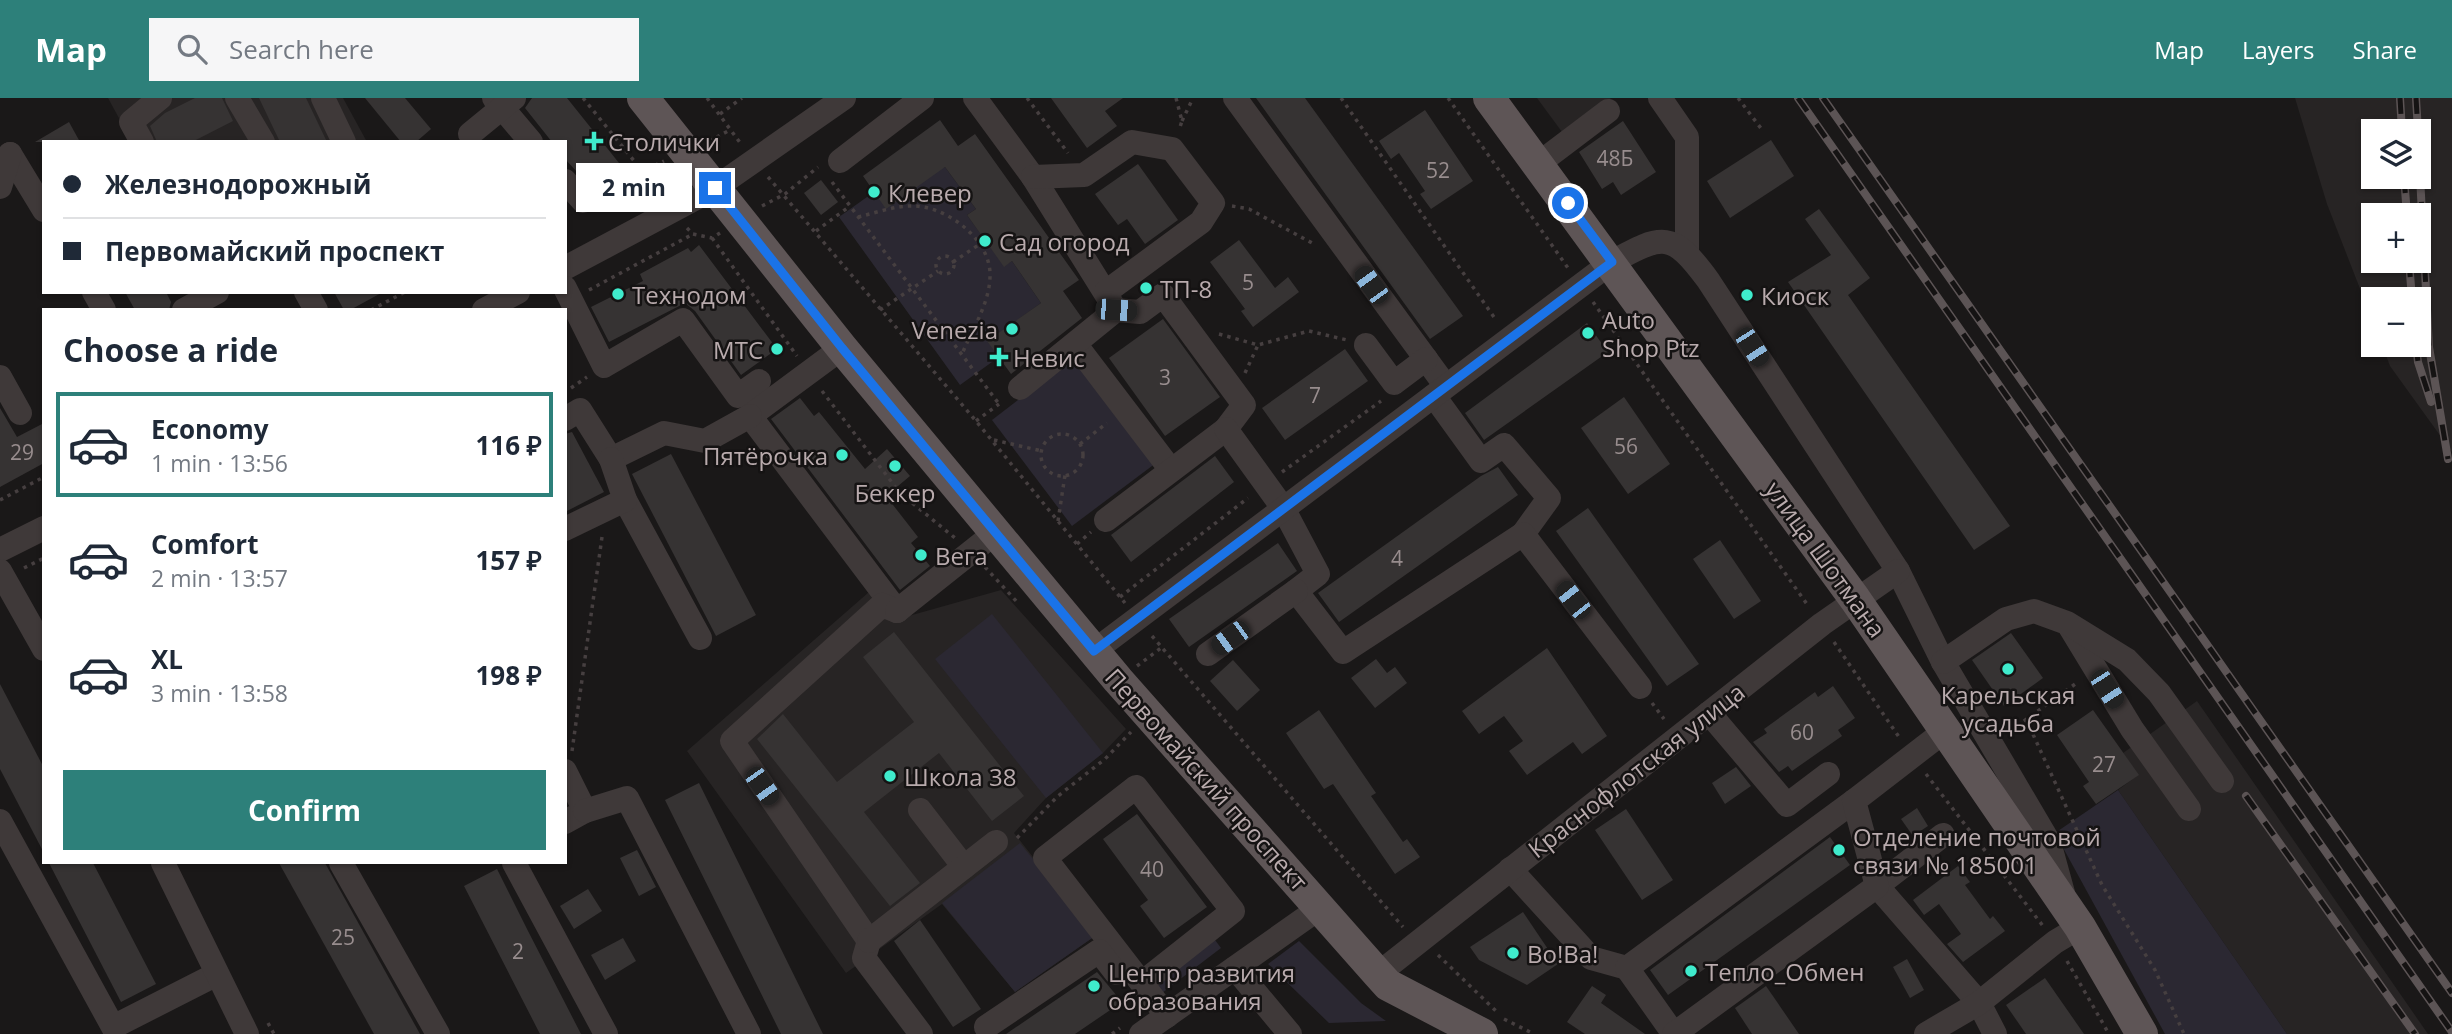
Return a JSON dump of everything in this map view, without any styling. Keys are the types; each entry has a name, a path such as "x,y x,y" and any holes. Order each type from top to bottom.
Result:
{"main road":[{"name":"Первомайский проспект","path":"643,98 842,348 983,542 1094,651 1388,985 1482,1034"},
{"name":"улица Шотмана","path":"1489,98 1612,262 1855,599 1946,730 2068,926 2142,1034"}],"street":[{"path":"141,140 131,122 160,98"},
{"path":"237,98 262,140"},
{"path":"323,98 343,140"},
{"path":"567,267 715,188 844,98"},
{"path":"833,167 922,98"},
{"path":"975,98 1033,177 1111,301 1140,312 1163,295 1244,405 1226,429 1106,520"},
{"path":"1235,98 1426,359 1439,391 1481,461 1504,444 1549,498 1523,534 1343,652 1296,591"},
{"path":"1660,98 1687,137 1687,251"},
{"path":"470,134 504,101 530,140"},
{"path":"1538,163 1608,111"},
{"path":"1020,388 1076,345 1111,301 1201,222 1213,203 1172,149 1132,142 1084,175 1033,177"},
{"path":"0,187 10,154 42,207"},
{"path":"567,183 583,201"},
{"path":"1094,651 1612,262 1648,242 1665,241 1687,251 1898,571 1943,662 2049,842 2068,926 1979,1003 1926,1034"},
{"path":"188,308 213,294"},
{"path":"569,294 604,366 682,320 738,396 759,381"},
{"path":"1076,345 1171,470"},
{"path":"1366,345 1394,383 1426,359"},
{"path":"611,459 664,433 705,440 750,416 842,348"},
{"path":"0,377 20,413"},
{"path":"567,417 580,410 611,459 616,503 700,638"},
{"path":"750,416 897,611"},
{"path":"1208,654 1318,574 1283,508 1226,429"},
{"path":"567,528 616,503"},
{"path":"0,550 42,529"},
{"path":"1523,534 1640,687"},
{"path":"897,611 983,542"},
{"path":"0,571 42,645"},
{"name":"Краснофлотская улица","path":"1378,974 1822,624 1898,571"},
{"path":"869,941 732,741 883,605 897,611"},
{"path":"1943,662 2006,619 2034,611 2067,623 2127,660 2159,693 2222,781"},
{"path":"2067,623 2095,670 2189,809"},
{"path":"1709,713 1787,805 1828,774"},
{"path":"1627,968 1946,730"},
{"path":"567,774 575,816 627,798 749,1034"},
{"path":"1136,986 1233,911 1136,787 1045,859 1136,986 1158,1027 1321,907"},
{"path":"1855,798 1877,886 1979,1003 1995,1034"},
{"path":"920,810 964,867"},
{"path":"0,821 113,1027 217,974"},
{"path":"1510,869 1591,958 1627,968 1674,1033 1943,835"},
{"path":"921,1034 864,958 869,941 964,867 1007,840"},
{"path":"163,864 247,1034"},
{"path":"342,864 438,1034"},
{"path":"515,864 606,1034"},
{"path":"986,1027 1099,951 1136,986"},
{"path":"1235,968 1290,1034"}],"path":[{"path":"569,294 693,234 583,98"},
{"path":"720,114 742,98"},
{"path":"1027,98 1084,175"},
{"path":"1176,98 1182,121"},
{"path":"1172,149 1194,98"},
{"path":"1341,98 1509,340"},
{"path":"1448,98 1822,624 1912,756 2068,926 2109,1034"},
{"path":"1738,98 1763,131"},
{"path":"583,201 654,165"},
{"path":"833,167 850,206 999,404"},
{"path":"785,194 992,440 1138,620 1418,944 1436,953 1507,1021 1534,1034"},
{"path":"1213,203 1249,209 1316,245"},
{"path":"858,217 915,205 946,215 981,244 990,272 988,294 962,354"},
{"path":"816,231 850,206"},
{"path":"712,239 900,493 983,542"},
{"path":"953,262 981,244"},
{"path":"947,256 954,267 948,274 938,271 936,265 941,257 947,256"},
{"path":"880,310 938,271"},
{"path":"375,308 401,294"},
{"path":"1185,325 1258,345 1308,331 1366,345"},
{"path":"976,421 1020,388"},
{"path":"1080,444 1125,410"},
{"path":"1057,434 1072,436 1080,444 1082,463 1077,470 1065,475 1053,473 1046,467 1042,450 1045,442 1057,434"},
{"path":"992,440 1042,450"},
{"path":"1120,597 1322,444"},
{"path":"1058,521 1065,475"},
{"path":"0,500 42,478"},
{"path":"567,774 616,503"},
{"path":"1992,744 2095,670"},
{"path":"1640,687 1678,738"},
{"path":"2026,719 2102,885 2155,970 2184,1034"},
{"path":"1007,840 1105,759 1125,737"}],"shaded area":[{"path":"108,98 343,98 366,140 131,140"},
{"path":"1537,98 1611,98 1565,136"},
{"path":"2295,98 2452,98 2452,452 2390,366 2387,357 2431,357 2431,287 2361,287 2361,291 2327,204"},
{"path":"945,167 976,209 967,215 1004,266 1012,261 1041,303 988,341 999,357 960,385 839,217 874,192"},
{"path":"1075,356 1156,463 1072,526 992,420"},
{"name":"Школа 38","path":"1001,590 1126,729 1103,753 1046,798 1014,833 1095,936 1015,992 942,904 846,973 687,751 869,592 898,619"},
{"path":"992,614 1103,753 1046,798 935,659"},
{"path":"2197,701 2428,1034 2287,1034 2118,790 2138,775 2123,753"},
{"path":"2118,790 2287,1034 2165,1034 2055,833"},
{"path":"1020,843 1095,936 1015,992 942,903"},
{"path":"1206,928 1221,948 1162,993 1147,973"},
{"path":"1299,941 1361,1003 1386,1021 1329,1023 1268,964"}],"building":[{"path":"195,98 222,98 233,121 196,140 156,140 150,126 165,113"},
{"path":"259,98 306,98 326,140 279,140"},
{"path":"365,98 405,98 431,129 418,140 399,140"},
{"path":"532,98 567,98 619,163 590,186 567,161 567,140 550,140 525,108"},
{"path":"1051,98 1123,98 1105,111 1117,126 1087,148"},
{"path":"1256,98 1305,98 1463,316 1430,339"},
{"path":"1425,110 1473,181 1431,209 1420,194 1425,191 1399,153 1391,159 1379,141"},
{"path":"940,120 958,146 975,134 1079,280 1063,291 1082,318 1011,374 987,341 1041,303 1012,261 1004,267 967,215 976,209 945,167 886,209 863,176"},
{"path":"1623,121 1656,172 1621,195 1613,182 1602,189 1579,152"},
{"path":"69,122 79,140 42,140 35,142"},
{"path":"1771,140 1794,176 1730,218 1707,181"},
{"path":"1138,164 1178,220 1145,244 1127,219 1118,225 1095,194"},
{"path":"821,180 838,202 821,215 804,193"},
{"path":"1819,209 1870,278 1848,295 2010,526 1974,550 1788,282 1831,255 1805,219"},
{"path":"1239,240 1275,288 1288,277 1299,292 1253,327 1241,311 1245,309 1210,262"},
{"path":"699,245 777,349 741,375 695,311 685,303 609,342 591,307 643,281 640,274 688,248 691,252"},
{"path":"126,294 167,294 171,302 170,308 134,308"},
{"path":"335,294 379,294 354,308 343,308"},
{"path":"1163,319 1220,397 1165,436 1109,358"},
{"path":"1587,323 1608,352 1484,440 1465,413"},
{"path":"1345,349 1368,381 1285,440 1262,408"},
{"path":"1624,397 1670,464 1628,494 1581,428"},
{"path":"800,398 814,416 819,412 865,469 887,449 910,476 886,496 918,537 911,543 930,566 900,590 771,419"},
{"path":"0,408 17,437 42,424 42,464 0,487"},
{"path":"572,432 604,492 567,511 567,433"},
{"path":"671,454 756,615 716,636 632,474"},
{"path":"1215,456 1234,482 1131,562 1111,535"},
{"path":"1498,467 1518,495 1339,622 1318,593 1481,476"},
{"path":"1588,508 1699,664 1667,686 1556,531"},
{"path":"1720,540 1761,601 1734,619 1693,559"},
{"path":"1278,543 1297,571 1189,647 1169,619"},
{"path":"894,632 1024,796 992,821 939,753 864,812 920,883 890,906 757,739 783,714 837,782 914,722 863,657"},
{"name":"Карельская усадьба","path":"2011,633 2043,678 2004,706 1972,660"},
{"path":"1547,648 1607,736 1582,754 1573,742 1527,775 1509,751 1523,741 1504,716 1479,734 1462,711"},
{"path":"1376,659 1387,673 1395,667 1407,683 1375,708 1351,678"},
{"path":"1233,660 1260,690 1237,711 1210,681"},
{"path":"0,684 42,764 42,849 0,769"},
{"path":"1833,686 1855,718 1838,730 1842,736 1792,771 1788,766 1779,772 1753,742 1767,733 1764,729 1815,692 1818,697"},
{"path":"1319,710 1376,793 1371,796 1403,842 1407,839 1420,857 1395,874 1333,784 1324,789 1286,733"},
{"path":"2093,710 2139,775 2096,804 2083,786 2089,782 2057,735"},
{"path":"1736,767 1751,786 1725,804 1712,783"},
{"path":"699,783 823,1034 781,1034 665,800"},
{"path":"1917,808 1928,826 1913,836 1901,819"},
{"path":"1626,809 1673,880 1642,900 1595,830"},
{"path":"1137,814 1207,907 1164,938 1140,906 1148,900 1103,839"},
{"path":"1830,837 1850,865 1668,995 1650,970"},
{"path":"637,850 656,887 639,896 620,858"},
{"path":"50,864 94,864 156,984 121,1002"},
{"path":"280,864 326,864 420,1034 374,1034"},
{"path":"1958,866 1970,882 1965,885 1990,919 1993,916 2005,931 1963,962 1947,944 1961,934 1939,904 1924,915 1913,900"},
{"path":"497,869 581,1034 540,1034 464,886"},
{"path":"588,889 602,911 574,929 560,906"},
{"name":"Во!Ва!","path":"1523,912 1558,964 1527,985 1479,960 1470,947"},
{"path":"920,920 981,1009 953,1027 894,941"},
{"path":"623,938 636,961 605,980 591,955"},
{"path":"1907,959 1924,990 1910,998 1893,967"},
{"name":"Центр развития образования","path":"1097,972 1122,1002 1075,1034 1006,1034"},
{"path":"2045,978 2084,1034 2026,1034 2006,1005"},
{"path":"1592,986 1606,995 1601,1003 1645,1034 1585,1034 1567,1022"},
{"path":"1766,986 1799,1034 1752,1034 1735,1008"}],"railway":[{"path":"1798,98 2452,1032"},
{"path":"1823,98 2452,993"},
{"path":"2400,98 2401,119"},
{"path":"2416,98 2417,119"},
{"path":"2405,189 2406,203"},
{"path":"2421,189 2429,347 2448,459"},
{"path":"2410,273 2411,287"},
{"path":"2417,357 2431,402"},
{"path":"2246,796 2415,1034"}],"place":[{"name":"Столички","path":"594,141"},
{"name":"Клевер","path":"874,192"},
{"name":"Сад огород","path":"985,241"},
{"name":"ТП-8","path":"1146,288"},
{"name":"Технодом","path":"618,294"},
{"name":"Киоск","path":"1747,295"},
{"name":"Venezia","path":"1012,329"},
{"name":"Auto Shop Ptz","path":"1588,333"},
{"name":"МТС","path":"777,349"},
{"name":"Невис","path":"999,357"},
{"name":"Пятёрочка","path":"842,455"},
{"name":"Беккер","path":"895,466"},
{"name":"Вега","path":"921,555"},
{"name":"Карельская усадьба","path":"2008,669"},
{"name":"Школа 38","path":"890,776"},
{"name":"Отделение почтовой связи № 185001","path":"1839,850"},
{"name":"Во!Ва!","path":"1513,953"},
{"name":"Тепло_Обмен","path":"1691,971"},
{"name":"Центр развития образования","path":"1094,986"}],"route":[{"path":"715,188 842,348 1094,651 1612,262 1568,203"}]}
